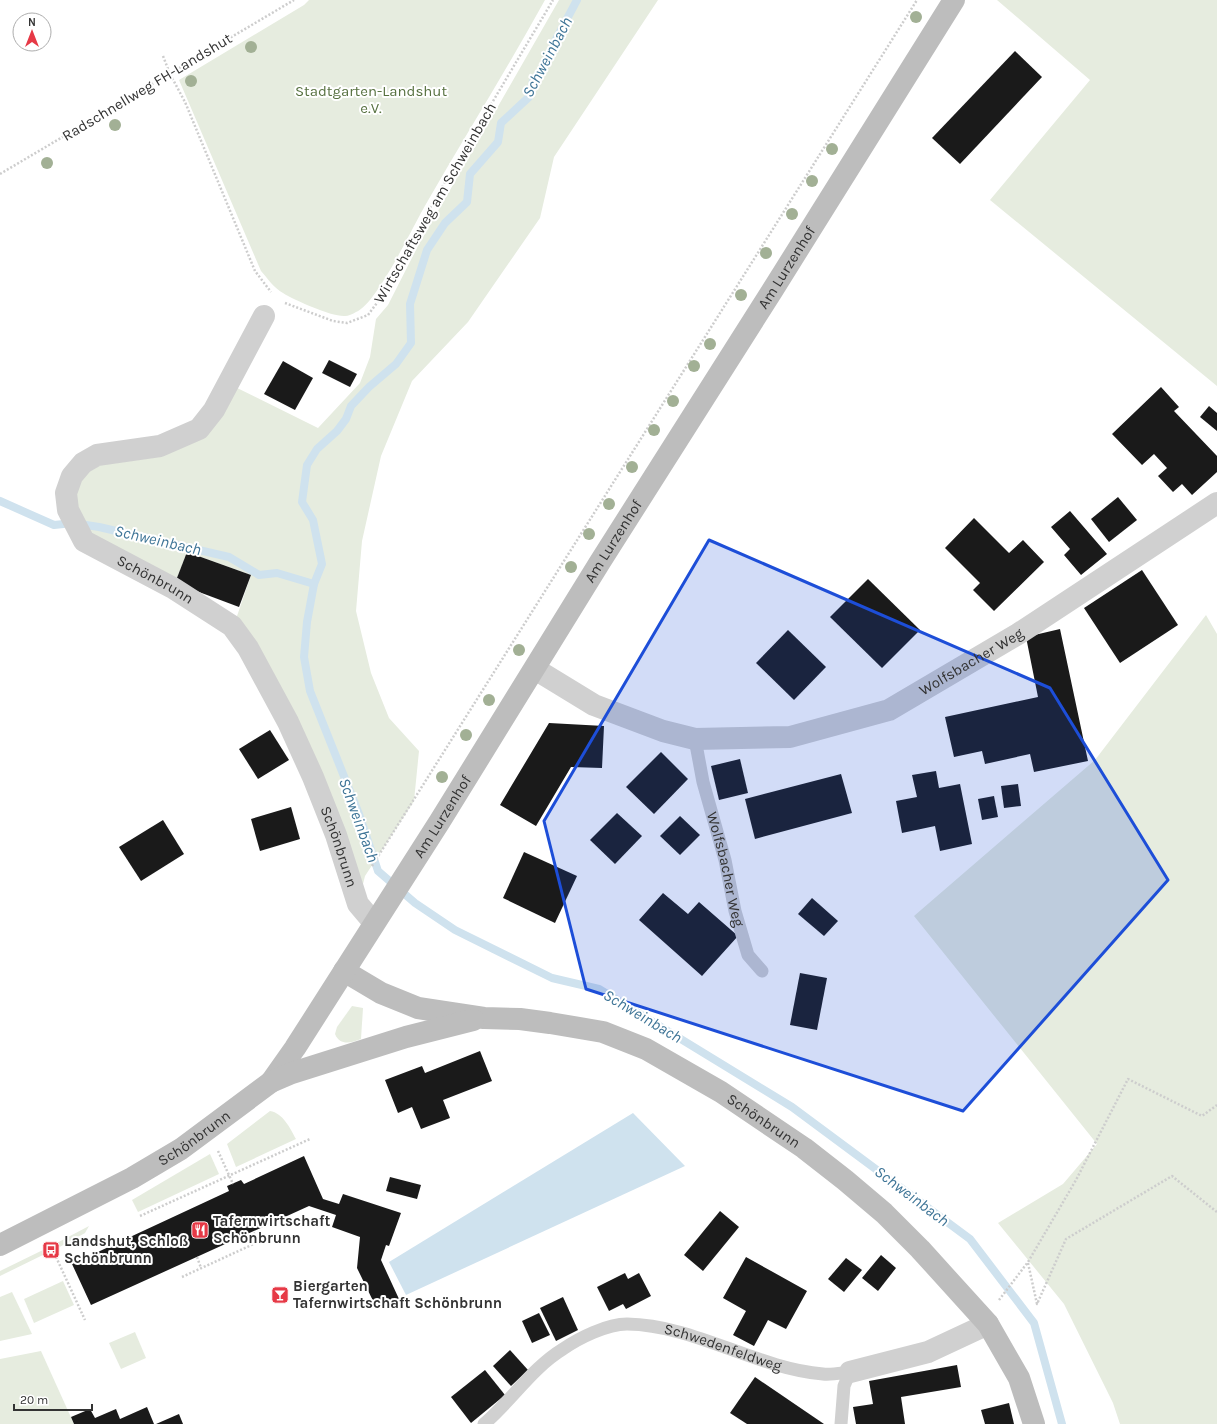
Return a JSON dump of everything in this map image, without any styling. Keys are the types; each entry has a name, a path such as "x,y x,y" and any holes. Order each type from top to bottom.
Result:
{"main road":[{"name":"Am Lurzenhof","path":"271,1082 344,971 535,669 600,562 954,0"},
{"name":"Schönbrunn","path":"344,971 381,993 418,1008 484,1018 535,1021 603,1032 646,1049 721,1092 804,1148 851,1184 884,1213 920,1249 988,1324 1020,1378 1034,1424"},
{"name":"Schönbrunn","path":"0,1245 132,1178 181,1149 271,1082 292,1073 406,1037 484,1018"}],"street":[{"name":"Schönbrunn","path":"264,316 214,410 199,429 160,446 97,455 83,463 72,476 66,493 68,510 84,541 173,588 232,626 248,648 288,722 313,777 336,835 358,904 374,923"},
{"name":"Wolfsbacher Weg","path":"535,669 594,705 662,731 695,739 790,737 889,710 1018,634 1217,503"},
{"name":"Schwedenfeldweg","path":"850,1372 928,1352 988,1324"}],"lane":[{"name":"Wolfsbacher Weg","path":"695,739 703,782 725,860 737,919 748,955 762,972"},
{"name":"Schwedenfeldweg","path":"484,1424 547,1360 563,1348 592,1333 626,1324 655,1327 716,1343 793,1368 824,1374 850,1372"},
{"path":"841,1424 844,1386 850,1372"}],"path":[{"name":"Radschnellweg FH-Landshut","path":"0,174 294,0"},
{"name":"Wirtschaftsweg am Schweinbach","path":"279,301 333,321 347,323 368,315 386,292 432,204 553,0"},
{"path":"369,871 917,0"},
{"path":"163,56 170,74 186,102 255,271 274,296"},
{"path":"999,1300 1028,1262 1076,1180 1128,1079 1202,1116 1217,1105"},
{"path":"208,1130 233,1184"},
{"path":"140,1216 310,1139"},
{"path":"1028,1262 1037,1304 1066,1239 1172,1176 1217,1212"},
{"path":"182,1277 258,1242 253,1231"},
{"path":"49,1242 85,1320"},
{"path":"197,1257 201,1268"}],"highlighted area":[{"path":"709,540 1050,688 1168,880 963,1111 586,989 544,821"}],"green space":[{"name":"Stadtgarten-Landshut e.V.","path":"309,0 545,0 426,204 384,280 365,306 355,313 346,316 331,314 304,304 288,296 277,289 261,271 179,80 304,5"},
{"path":"559,0 658,0 554,157 540,218 468,322 412,381 381,456 362,541 356,611 371,673 389,718 419,751 414,801 365,876 358,904 236,619 251,575 187,552 175,583 84,541 72,476 83,463 179,439 229,384 318,428 360,383 370,357 376,319 388,305 419,244"},
{"path":"997,0 1217,0 1217,386 990,200 1090,80"},
{"path":"1206,615 1217,634 1217,1424 1120,1424 1113,1403 1064,1304 998,1223 1063,1184 1097,1144 914,916 1095,760"},
{"path":"352,1006 363,1008 361,1039 353,1042 343,1042 337,1038 335,1034 337,1027"},
{"path":"270,1111 275,1112 282,1118 289,1126 296,1139 236,1167 227,1144"},
{"path":"210,1154 219,1174 138,1212 132,1200"},
{"path":"89,1226 85,1233 56,1249 53,1245"},
{"path":"47,1248 49,1252 0,1276 0,1271"},
{"path":"63,1281 74,1305 34,1323 24,1299"},
{"path":"12,1292 32,1334 0,1341 0,1297"},
{"path":"135,1332 146,1358 121,1369 109,1343"},
{"path":"41,1351 74,1424 0,1424 0,1359"}],"water":[{"path":"633,1113 685,1166 406,1295 389,1262"}],"building":[{"path":"1015,51 1042,77 960,164 932,138"},
{"path":"329,360 357,374 350,387 322,373"},
{"path":"283,361 313,378 295,410 264,394"},
{"path":"1161,387 1179,407 1174,411 1217,456 1217,472 1192,495 1182,484 1173,492 1158,476 1167,468 1154,454 1142,465 1112,434"},
{"path":"1209,406 1217,413 1217,431 1200,417"},
{"path":"1118,497 1137,520 1109,542 1091,519"},
{"path":"1070,511 1107,554 1081,575 1064,555 1070,549 1051,527"},
{"path":"974,518 1009,553 1023,540 1044,562 994,611 973,590 980,583 945,548"},
{"path":"187,552 251,575 239,607 175,583"},
{"path":"1142,570 1178,625 1120,663 1084,608"},
{"path":"868,579 920,630 882,668 830,617"},
{"path":"1060,629 1088,761 1034,772 1030,754 985,764 982,751 954,757 945,717 1038,697 1026,637"},
{"path":"788,630 826,667 794,700 756,663"},
{"path":"549,723 604,726 602,768 571,767 536,826 500,805"},
{"path":"270,730 289,760 258,779 239,749"},
{"path":"661,752 688,779 654,814 626,787"},
{"path":"740,759 748,793 719,800 711,766"},
{"path":"936,771 939,788 960,784 972,844 940,851 935,826 902,833 896,801 917,797 912,775"},
{"path":"841,774 852,813 755,839 745,799"},
{"path":"1018,784 1021,806 1004,808 1001,786"},
{"path":"994,796 998,817 982,820 978,799"},
{"path":"291,807 300,839 260,851 251,819"},
{"path":"617,813 642,836 615,864 590,840"},
{"path":"680,816 700,835 680,855 660,836"},
{"path":"163,820 184,854 141,881 119,847"},
{"path":"524,852 577,876 555,923 503,898"},
{"path":"663,893 688,914 699,902 738,936 702,976 639,920"},
{"path":"812,898 838,921 824,936 798,914"},
{"path":"800,973 827,978 817,1030 790,1025"},
{"path":"480,1051 492,1081 443,1100 450,1118 421,1129 412,1107 398,1113 385,1080 422,1066 425,1073"},
{"path":"304,1156 323,1199 339,1204 343,1194 401,1213 389,1246 386,1245 381,1260 399,1299 377,1309 357,1268 360,1237 332,1227 336,1215 309,1206 91,1305 72,1264 229,1191 227,1186 241,1180 244,1184"},
{"path":"390,1177 421,1185 417,1199 386,1191"},
{"path":"720,1211 739,1227 703,1271 684,1255"},
{"path":"881,1255 896,1268 878,1291 862,1278"},
{"path":"746,1257 807,1291 786,1329 768,1320 754,1346 733,1335 746,1311 723,1298"},
{"path":"846,1258 862,1270 844,1292 828,1279"},
{"path":"625,1273 628,1279 639,1273 651,1296 626,1309 623,1304 609,1311 597,1287"},
{"path":"563,1297 578,1330 556,1341 540,1308"},
{"path":"539,1313 550,1335 532,1343 522,1321"},
{"path":"510,1350 528,1370 511,1386 493,1366"},
{"path":"957,1365 961,1387 901,1397 905,1424 856,1424 853,1407 873,1404 869,1381"},
{"path":"485,1370 505,1395 471,1423 451,1397"},
{"path":"755,1377 824,1424 747,1424 730,1413"},
{"path":"1009,1403 1014,1424 985,1424 981,1410"},
{"path":"147,1407 154,1424 74,1424 71,1417 90,1409 95,1418 116,1409 120,1419"},
{"path":"179,1414 183,1424 156,1424"}],"waterway":[{"name":"Schweinbach","path":"577,0 553,45 549,59 533,81 529,97 501,123 498,142 470,174 467,202 445,223 427,250 410,304 411,343 396,364 369,387 351,406 346,419 337,431 317,449 307,465 302,502 313,520 322,564 314,584 307,622 304,657 310,691 359,814 378,871 415,903 455,930 552,978 599,989 792,1107 970,1239 1034,1323 1062,1424"},
{"name":"Schweinbach","path":"0,501 54,525 73,523 99,527 229,557 259,575 277,573 314,584"}],"place":[{"name":"Tafernwirtschaft Schönbrunn","path":"200,1230"},
{"name":"Landshut, Schloß Schönbrunn","path":"51,1250"},
{"name":"Biergarten Tafernwirtschaft Schönbrunn","path":"280,1295"}]}
